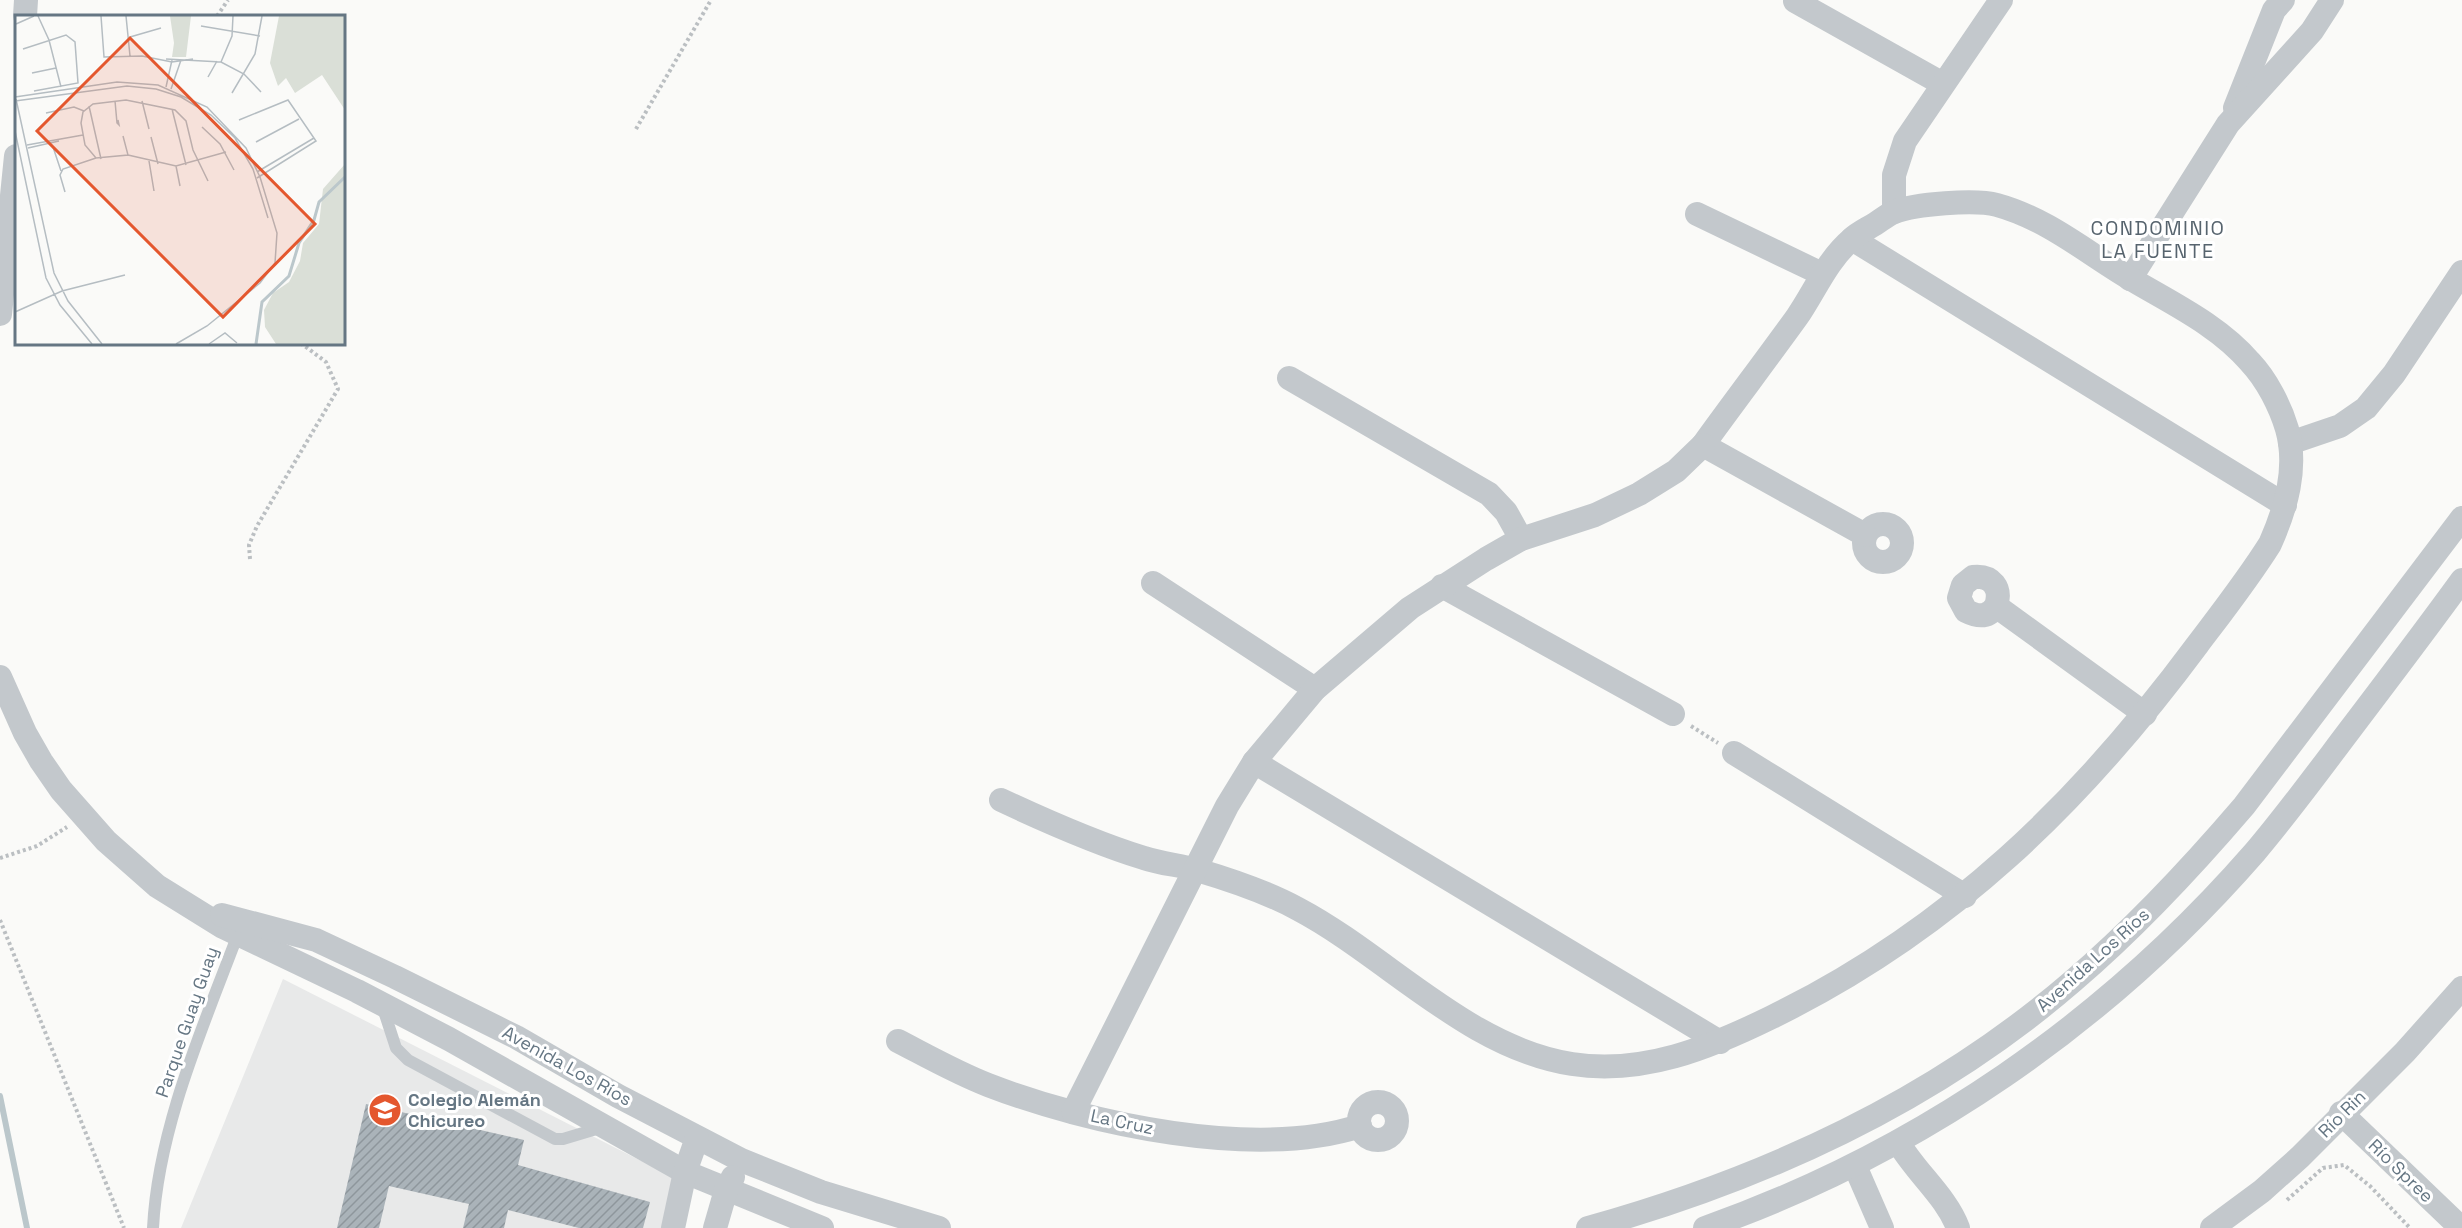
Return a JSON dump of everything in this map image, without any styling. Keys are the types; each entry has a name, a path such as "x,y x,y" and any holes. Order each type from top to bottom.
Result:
{"street":[{"path":"25,15 27,0"},
{"path":"1894,212 1894,175 1905,141 2001,0"},
{"path":"2228,124 2274,10 2283,0"},
{"path":"2130,279 2228,124 2312,31 2332,0"},
{"path":"1795,1 1943,84"},
{"path":"0,314 15,170"},
{"path":"1001,800 1101,844 1149,860 1195,870 1258,891 1298,909 1339,934 1446,1010 1496,1037 1542,1057 1578,1065 1613,1067 1665,1060 1720,1042 1827,988 1900,942 1965,896 2054,815 2145,714 2261,559 2270,544 2285,505 2291,472 2290,443 2274,398 2252,364 2241,352 2210,327 2130,279 2050,226 1995,204 1947,202 1894,212 1851,239 1822,274 1798,314 1703,445 1676,471 1639,494 1595,515 1521,539 1442,586 1410,608 1314,689 1254,762 1227,806 1195,870 1073,1112"},
{"path":"1697,214 1822,274"},
{"path":"1851,239 2285,505"},
{"path":"2290,443 2340,426 2366,408 2394,374 2462,272"},
{"path":"1289,378 1489,494 1506,512 1521,539"},
{"path":"1703,445 1865,535"},
{"name":"Avenida Los Ríos","path":"1588,1228 1640,1214 1731,1182 1840,1134 1901,1100 1994,1042 2072,983 2135,925 2222,833 2281,761 2462,518"},
{"path":"2415,580 2426,582 2437,589 2443,606"},
{"name":"Avenida Los Ríos","path":"1705,1228 1781,1200 1855,1166 1898,1142 1968,1101 2058,1037 2117,988 2184,927 2225,885 2284,816 2462,580"},
{"path":"1153,583 1314,689"},
{"path":"1442,586 1673,714"},
{"path":"1996,606 2145,714"},
{"name":"Avenida Los Ríos","path":"0,677 11,704 41,761 84,817 130,864 193,909 238,934 353,989 685,1172 822,1228"},
{"path":"1734,753 1965,896"},
{"path":"1254,762 1720,1042"},
{"name":"Avenida Los Ríos","path":"193,909 229,916 316,940 516,1037 697,1138 741,1160 821,1192 939,1228"},
{"path":"353,989 357,970 365,963"},
{"name":"Río Rin","path":"2212,1228 2262,1191 2300,1157 2341,1113 2405,1052 2462,988"},
{"name":"La Cruz","path":"898,1041 986,1084 1073,1112 1163,1130 1265,1139 1335,1134 1360,1125"},
{"name":"Río Spree","path":"2341,1113 2461,1228"},
{"path":"673,1228 685,1172 697,1138"},
{"path":"1898,1142 1910,1162 1953,1215 1958,1228"},
{"path":"715,1228 726,1190 741,1160"},
{"path":"1855,1166 1882,1228"},
{"path":"1731,1182 1729,1197 1741,1215"}],"lane":[{"name":"Parque Guay Guay","path":"153,1228 155,1196 184,1077 238,934"},
{"path":"381,1004 396,1048 408,1060 555,1139 563,1139 604,1127"}],"path":[{"path":"218,15 228,0"},
{"path":"636,129 711,0"},
{"path":"250,559 249,545 257,526 338,389 327,362 303,345"},
{"path":"1673,714 1734,753"},
{"path":"0,858 37,846 84,817"},
{"path":"0,920 124,1228"},
{"path":"2282,1203 2292,1197 2323,1168 2344,1165 2370,1186 2410,1228"}],"shaded area":[{"name":"Colegio Alemán Chicureo","path":"283,979 669,1175 678,1183 668,1228 181,1228"}],"building":[{"path":"366,1104 524,1140 518,1165 650,1202 643,1228 579,1228 508,1210 504,1228 463,1228 469,1204 389,1186 379,1228 337,1228"}],"waterway":[{"path":"0,1096 27,1228"}],"place":[{"name":"Colegio Alemán Chicureo","path":"385,1110"}],"district":[{"name":"CONDOMINIO LA FUENTE","path":"2158,240"}]}
